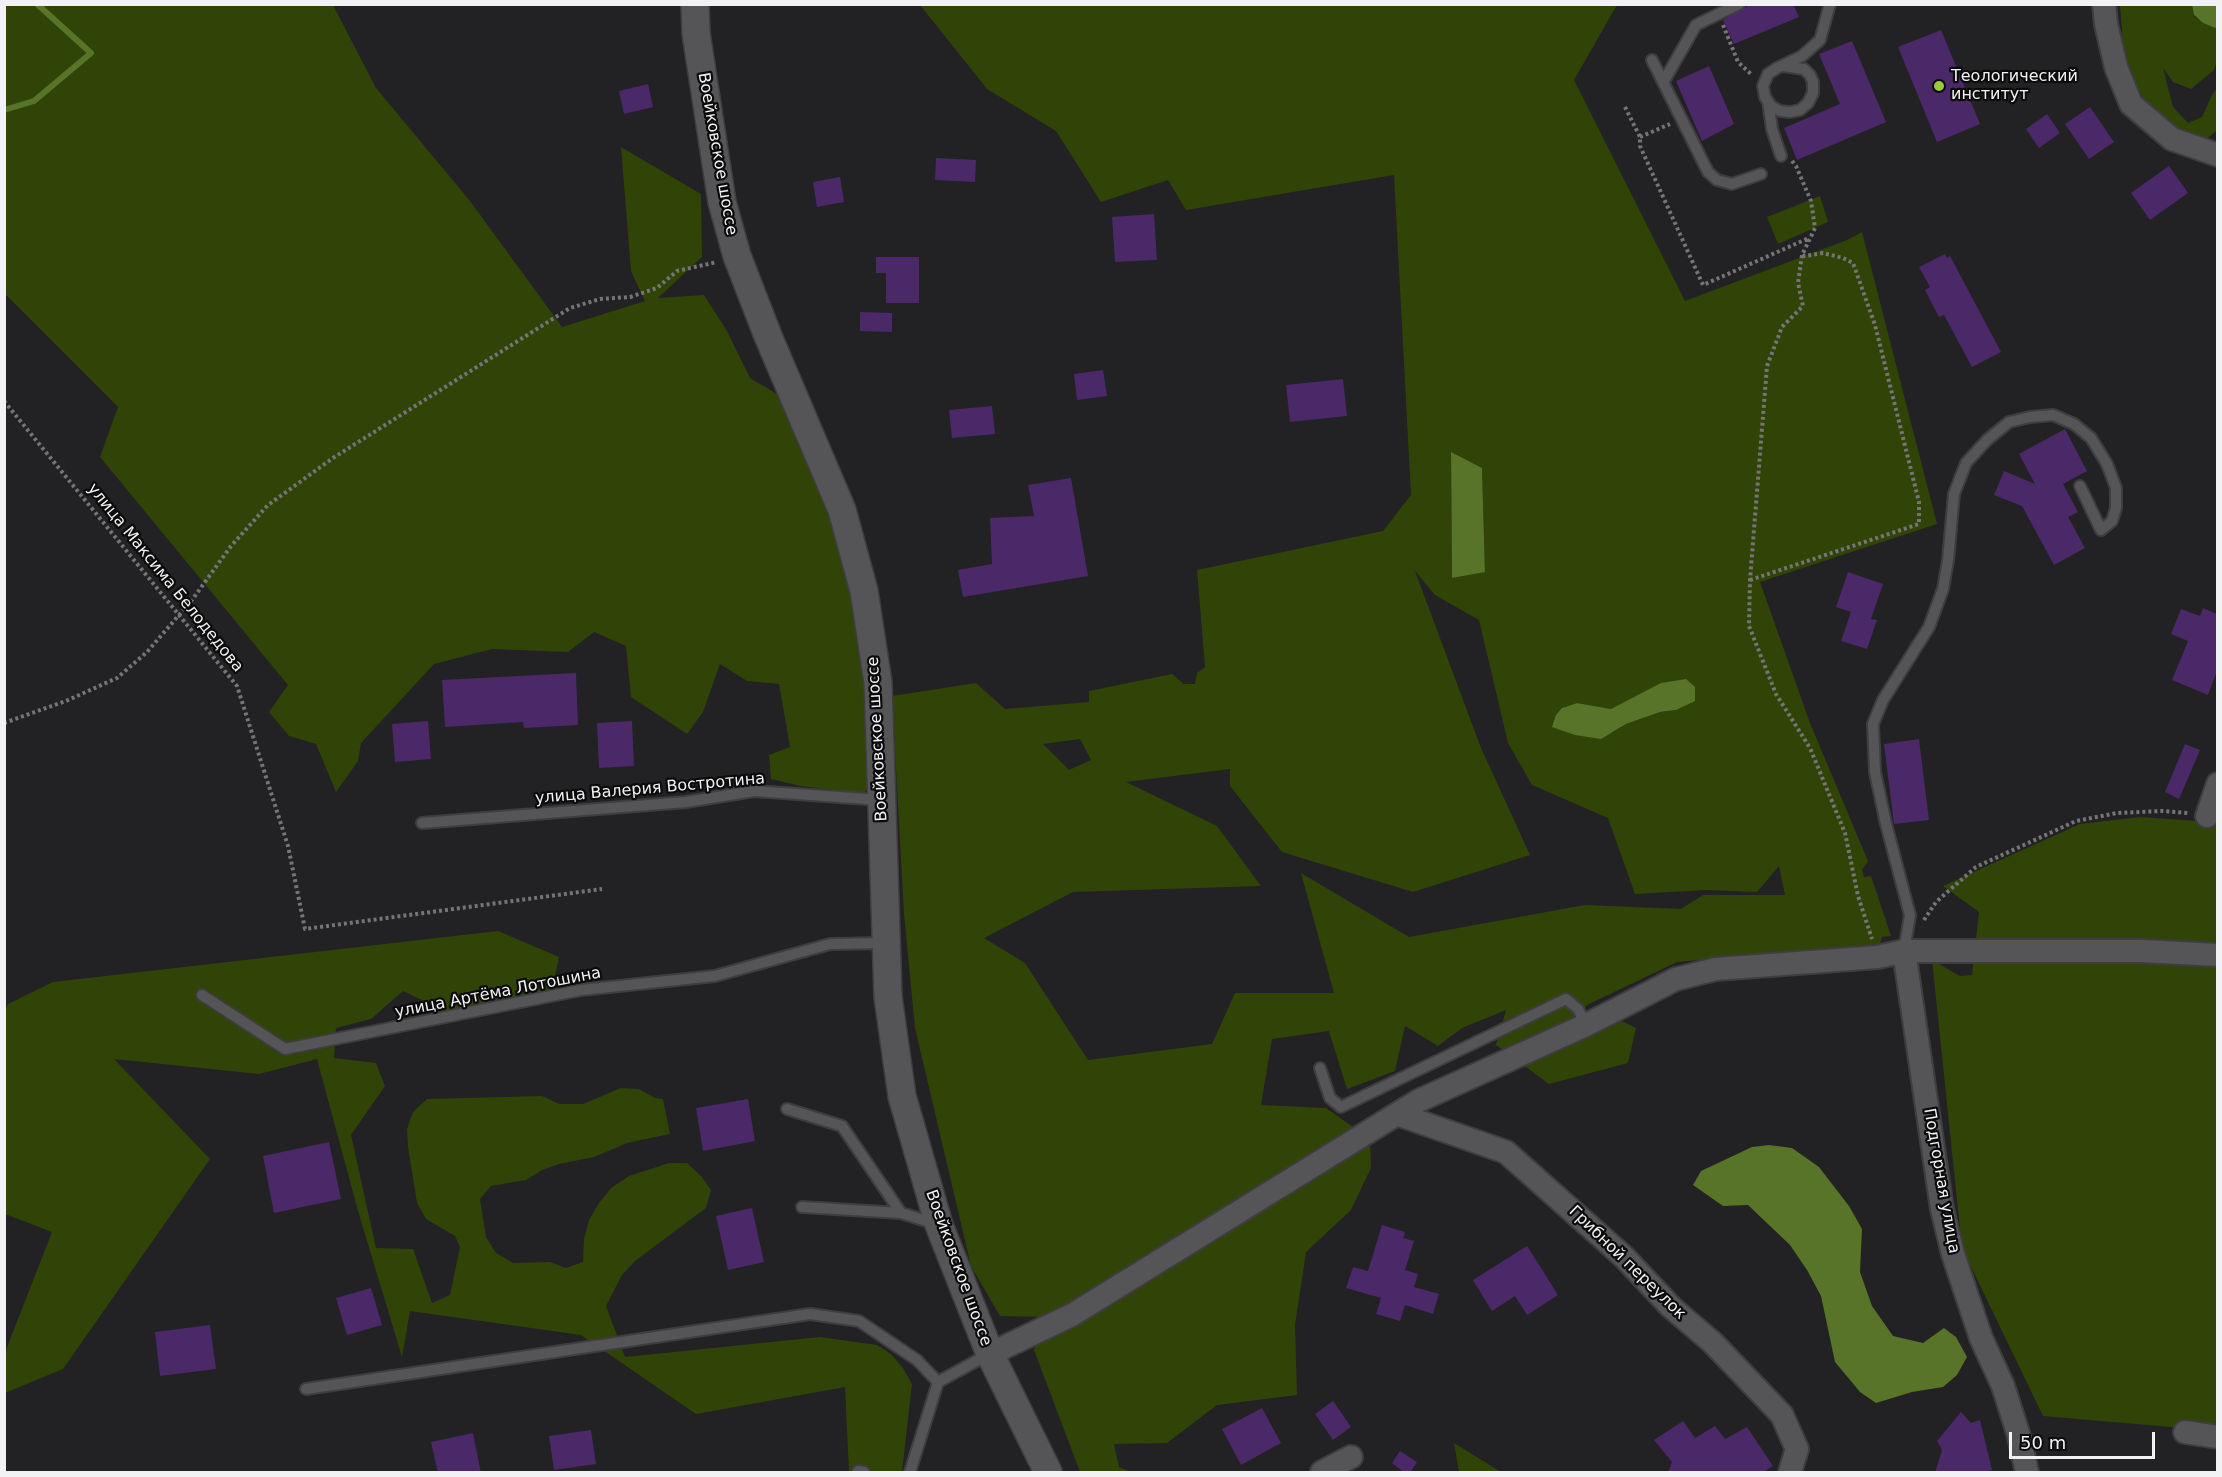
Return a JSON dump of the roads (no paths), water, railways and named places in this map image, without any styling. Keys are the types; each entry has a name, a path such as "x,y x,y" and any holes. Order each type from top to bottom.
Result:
{"street":[{"name":"Воейковское шоссе","path":"695,4 696,33 722,201 737,256 768,336 842,510 861,581 878,683 888,997 902,1096 939,1225 990,1354 1048,1473"},
{"path":"2104,4 2116,67 2131,104 2172,139 2217,155"},
{"path":"2207,816 2217,784"},
{"path":"990,1354 1072,1316 1418,1101 1586,1025 1676,979 1716,969 1878,957 1904,951 2141,951 2217,955"},
{"name":"Подгорная улица","path":"1904,951 1919,1060 1953,1254 1981,1338 2003,1386 2018,1433 2027,1473"},
{"name":"Грибной переулок","path":"1397,1114 1506,1152 1624,1257 1671,1307 1713,1342 1782,1415 1797,1449 1790,1473"},
{"path":"2185,1432 2217,1437"},
{"path":"1322,1473 1351,1457"}],"lane":[{"path":"1664,81 1696,25 1739,4"},
{"path":"1783,66 1804,69 1813,82 1813,93 1808,103 1800,110 1780,111 1765,97 1763,86 1768,74 1783,66 1802,56 1820,40 1830,4"},
{"path":"1652,60 1708,172 1717,180 1732,184 1761,174"},
{"path":"1768,101 1772,129 1781,156"},
{"path":"1904,951 1910,915 1875,772 1873,724 1883,700 1929,627 1940,598 1948,560 1954,494 1966,463 1987,440 2009,422 2053,415 2074,424 2091,438 2108,464 2116,488 2116,508 2112,521 2101,530 2080,486"},
{"name":"улица Валерия Востротина","path":"422,823 686,802 754,791 882,800"},
{"name":"улица Артёма Лотошина","path":"202,995 285,1049 581,990 715,976 830,944 885,943"},
{"path":"1320,1068 1330,1098 1341,1107 1566,999 1578,1009 1586,1025"},
{"path":"787,1109 842,1126 901,1213"},
{"path":"802,1207 901,1213 939,1225"},
{"path":"306,1389 810,1314 859,1321 917,1360 938,1382"},
{"path":"910,1473 938,1382 990,1354"}],"waterway":[{"path":"4,110 34,101 91,53 37,4"}],"place":[{"name":"Теологический институт","path":"1939,86"}]}
